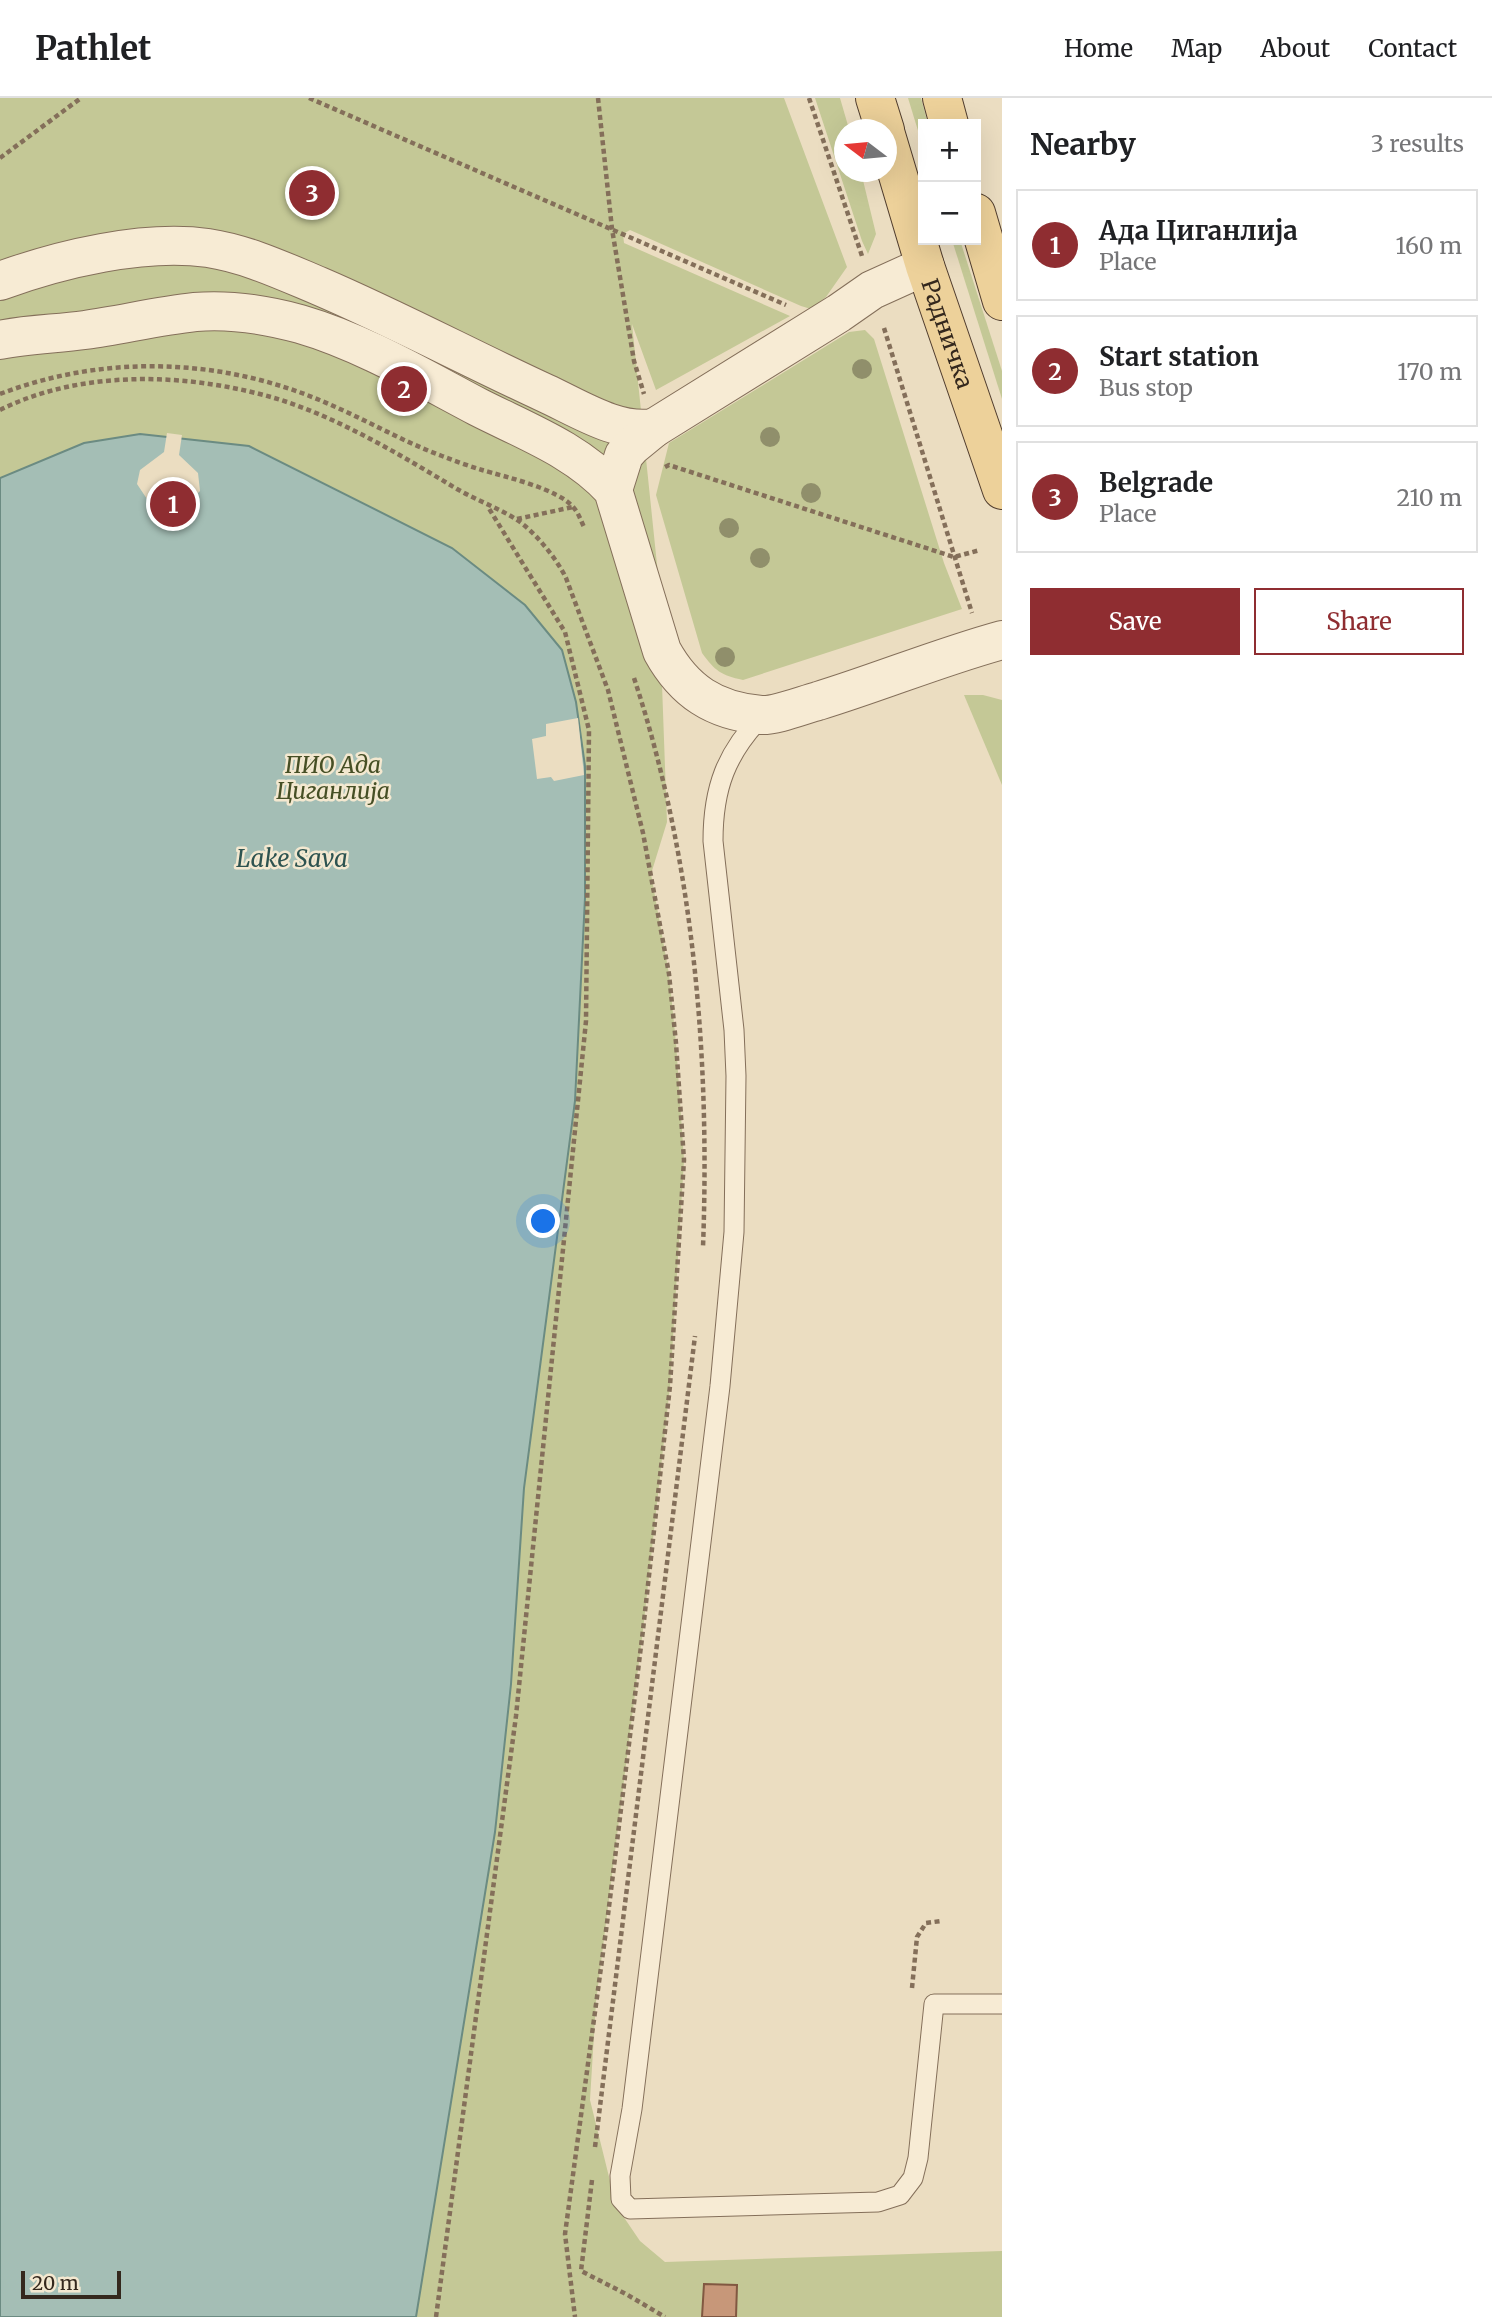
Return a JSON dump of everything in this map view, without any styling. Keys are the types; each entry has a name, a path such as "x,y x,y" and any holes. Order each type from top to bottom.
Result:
{"main road":[{"path":"875,98 882,119"},
{"path":"942,98 948,119"},
{"name":"Радничка","path":"897,169 925,266 1002,489"},
{"path":"981,231 1002,301"}],"street":[{"path":"0,281 80,257 186,246 222,251 264,263 372,309 611,423 629,429 654,428"},
{"path":"613,490 624,456 654,428 872,290 925,266"},
{"path":"0,340 86,330 197,312 244,313 299,324 333,335 400,366 583,462 613,490 662,651 673,670 699,696 713,705 763,715 860,688 988,629"}],"lane":[{"path":"763,715 736,747 724,769 713,818 713,841 734,1030 734,1231 720,1387 633,2095 620,2176 621,2199 629,2208 878,2202 900,2195 913,2178 918,2158 934,2004 1002,2004"}],"path":[{"path":"0,158 81,98"},
{"path":"309,98 797,310"},
{"path":"598,98 612,229 634,361"},
{"path":"809,98 863,259"},
{"path":"884,328 954,557 988,629"},
{"path":"0,394 74,372 185,366 218,371 270,383 330,404 426,450 531,484 573,507 585,527"},
{"path":"0,410 53,389 95,381 157,379 248,392 283,401 332,421 516,519 559,563 595,653 618,723 643,832 669,974 677,1043 684,1160 670,1386 607,1923 565,2234 575,2317"},
{"path":"669,465 954,557 980,550"},
{"path":"516,519 588,503 613,490"},
{"path":"436,2317 516,1716 586,1021 589,730 565,632 488,506"},
{"path":"630,666 664,783 686,904 694,967 705,1139 703,1257"},
{"path":"595,2148 697,1323"},
{"path":"912,1990 917,1937 926,1923 941,1921"},
{"path":"592,2176 581,2271 665,2317"}],"green space":[{"name":"Lake Sava","path":"0,98 784,98 847,267 826,297 811,309 801,306 630,230 623,234 624,243 790,316 656,390 632,324 658,574 667,822 651,874 669,974 684,1160 670,1386 643,1630 596,2002 590,2100 612,2189 623,2216 640,2241 665,2262 1002,2251 1002,2317 0,2317"},
{"path":"815,98 840,98 846,119 834,119 834,156"},
{"path":"908,98 921,98 927,119 918,119 918,131"},
{"path":"843,182 863,182 876,234 868,254"},
{"path":"954,245 962,245 1002,371 1002,399"},
{"path":"865,330 874,339 944,563 962,609 743,680 729,676 715,668 702,653 656,495 669,443 849,332"},
{"path":"964,695 983,695 1002,700 1002,785"}],"water":[{"name":"Lake Sava","path":"140,434 249,446 452,548 525,605 562,650 576,702 585,766 585,898 575,1101 524,1488 511,1684 495,1832 416,2317 0,2317 0,478 84,443"}],"pier":[{"path":"167,433 182,435 179,455 198,473 200,491 180,511 153,508 137,484 140,470 164,452"},
{"path":"578,718 584,775 554,781 551,777 537,779 532,739 546,736 546,724"}],"building":[{"path":"704,2284 737,2285 736,2317 702,2317"}],"place":[{"name":"Belgrade","path":"312,193"},
{"name":"Start station","path":"404,389"},
{"name":"Ада Циганлија","path":"173,504"}],"park label":[{"name":"ПИО Ада Циганлија","path":"333,777"}]}
